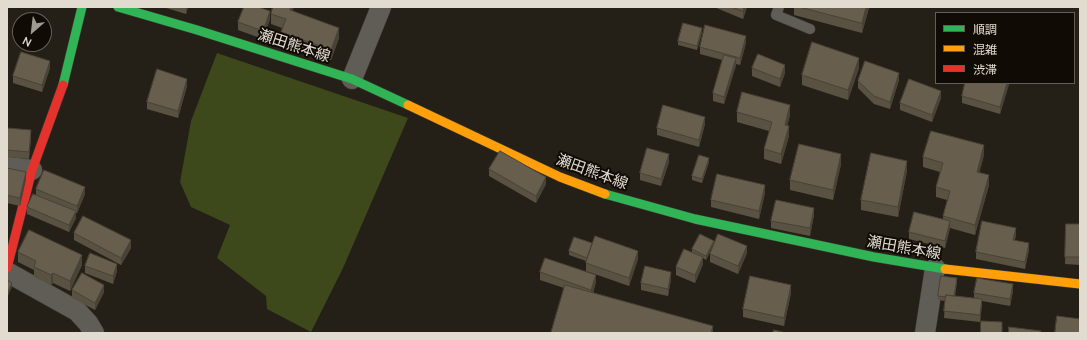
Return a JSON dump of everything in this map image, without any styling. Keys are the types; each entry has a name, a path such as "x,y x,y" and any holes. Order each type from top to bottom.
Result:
{"main road":[{"path":"7,268 32,170 61,92 82,7"},
{"name":"瀬田熊本線","path":"118,7 197,30 352,79 560,177 597,192 695,219 874,257 935,268 1080,284"}],"street":[{"path":"352,79 381,7"},
{"path":"7,167 32,170"},
{"path":"925,333 935,268"},
{"path":"7,272 77,311 88,322 94,333"}],"lane":[{"path":"779,7 776,15 810,29"}],"green space":[{"path":"217,53 408,118 343,268 311,332 267,309 266,296 217,258 230,225 191,207 180,182 191,121"}],"building":[{"path":"244,7 258,7 270,11 263,31 238,22"},
{"path":"273,7 291,7 290,10 339,28 331,50 281,32 286,19 271,14"},
{"path":"732,7 744,7 743,11"},
{"path":"800,7 866,7 862,23"},
{"path":"683,23 702,28 697,46 678,41"},
{"path":"705,25 746,36 740,58 700,47"},
{"path":"812,42 859,58 848,90 802,75"},
{"path":"21,52 50,61 42,85 13,76"},
{"path":"758,54 785,65 780,79 752,68"},
{"path":"724,55 736,58 724,97 713,93"},
{"path":"865,61 899,73 890,102 874,96 858,81"},
{"path":"157,69 187,79 178,111 147,102"},
{"path":"909,79 941,91 932,115 900,103"},
{"path":"965,84 1007,84 1000,107 962,96"},
{"path":"742,92 790,105 785,125 789,126 781,154 764,149 772,122 737,112"},
{"path":"663,105 705,117 699,140 657,128"},
{"path":"7,128 31,130 29,152 7,150"},
{"path":"931,131 984,145 977,172 989,175 975,225 943,216 950,191 936,187 943,163 923,157"},
{"path":"799,144 841,154 833,190 790,180"},
{"path":"647,148 669,154 661,179 640,173"},
{"path":"500,151 546,177 536,196 489,169"},
{"path":"871,153 907,161 898,207 861,200"},
{"path":"699,155 709,158 702,179 692,176"},
{"path":"7,168 26,172 20,198 7,195"},
{"path":"44,170 85,187 77,206 36,189"},
{"path":"717,174 765,185 759,211 711,200"},
{"path":"33,194 76,211 69,225 27,207"},
{"path":"776,200 814,208 810,228 771,221"},
{"path":"914,212 950,221 945,241 909,232"},
{"path":"83,216 131,240 121,258 74,233"},
{"path":"982,221 1016,228 1013,240 1029,243 1025,262 976,252"},
{"path":"1066,224 1080,224 1080,257 1065,257"},
{"path":"29,230 82,255 70,281 53,273 51,275 34,267 36,261 18,252"},
{"path":"700,234 714,241 706,256 692,249"},
{"path":"718,234 747,246 738,266 710,254"},
{"path":"595,236 638,251 629,278 586,263"},
{"path":"574,237 592,243 587,258 569,251"},
{"path":"684,249 703,257 695,275 676,267"},
{"path":"90,253 117,264 113,276 85,266"},
{"path":"545,258 596,275 591,290 540,272"},
{"path":"645,266 671,272 668,289 641,283"},
{"path":"82,273 104,285 95,303 72,290"},
{"path":"750,276 791,285 784,318 743,309"},
{"path":"941,276 957,278 954,296 938,296"},
{"path":"977,278 1013,284 1010,299 974,293"},
{"path":"7,280 12,283 7,294"},
{"path":"565,285 713,326 711,333 551,333"},
{"path":"946,295 982,299 980,315 944,311"},
{"path":"1057,316 1080,319 1080,333 1055,333"},
{"path":"981,321 1002,322 1002,333 981,333"},
{"path":"1009,327 1041,331 1040,333 1009,333"},
{"path":"774,330 786,333 773,333"}],"traffic: fast":[{"path":"63,85 82,7"},
{"path":"118,7 197,30 352,79 408,105"},
{"path":"605,194 695,219 874,257 945,269"}],"traffic: slow":[{"path":"408,105 560,177 605,194"},
{"path":"945,269 1080,284"}],"traffic: jam":[{"path":"7,268 32,170 63,85"}]}
